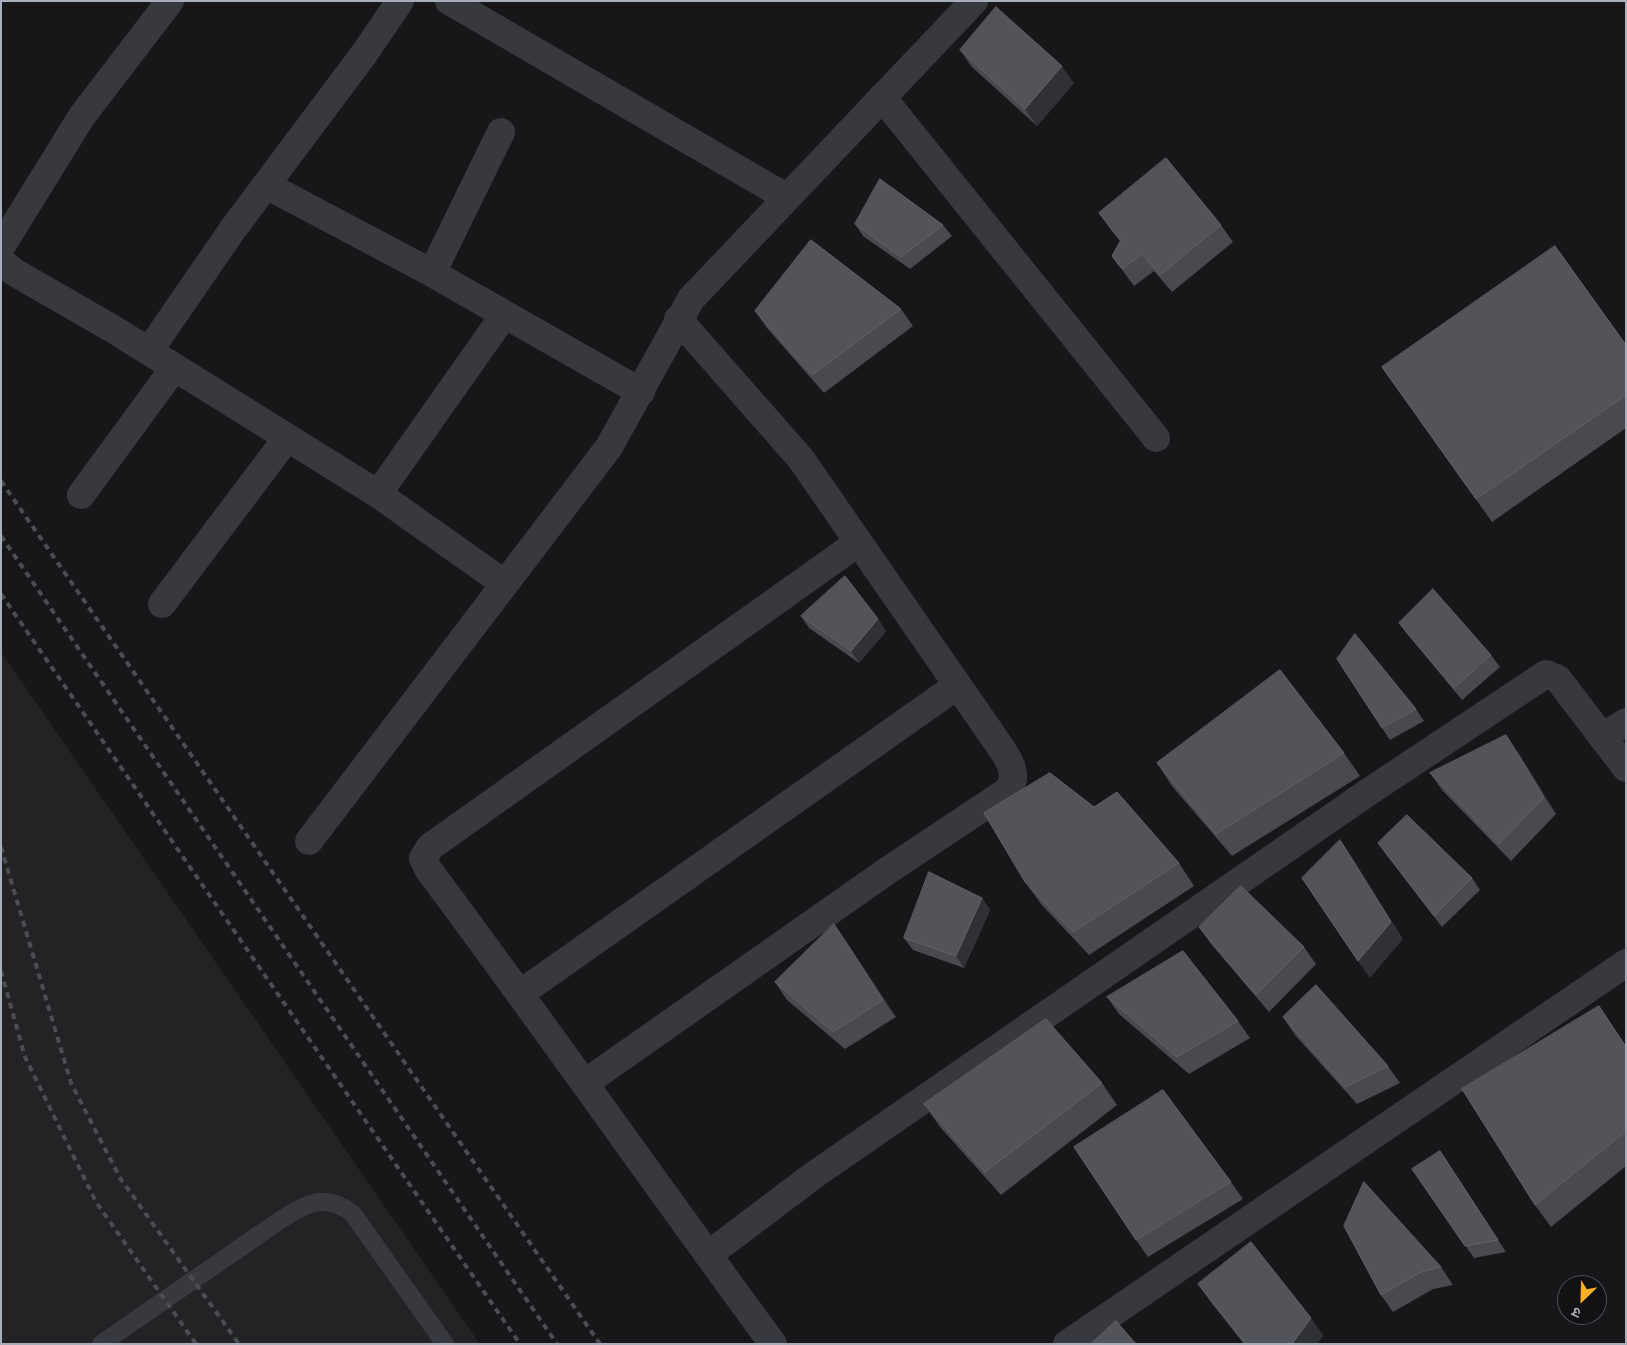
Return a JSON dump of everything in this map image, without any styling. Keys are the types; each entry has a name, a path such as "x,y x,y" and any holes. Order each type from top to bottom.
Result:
{"street":[{"path":"1,247 82,116 170,1"},
{"path":"149,351 266,185 364,54 400,1"},
{"path":"449,1 786,197"},
{"path":"309,841 609,447 678,319 702,285 974,1"},
{"path":"882,97 1156,438"},
{"path":"432,273 500,132"},
{"path":"266,185 432,273 640,392"},
{"path":"1,261 14,272 149,351 378,494 505,584"},
{"path":"378,494 504,315"},
{"path":"585,1083 887,870 1010,789 1014,777 1009,760 801,460 678,319"},
{"path":"81,494 174,368"},
{"path":"162,604 287,438"},
{"path":"773,1344 521,993 424,862 426,852 438,841 859,542"},
{"path":"708,1255 821,1170 1367,793 1546,674 1558,679 1626,768"},
{"path":"521,993 958,685"},
{"path":"1602,737 1626,722"},
{"path":"1067,1344 1626,963"}],"lane":[{"path":"101,1344 276,1223 305,1205 327,1201 341,1204 353,1214 444,1344"}],"shaded area":[{"path":"1,652 480,1344 1,1344"}],"building":[{"path":"996,7 1062,66 1025,109 960,50"},
{"path":"1166,158 1221,225 1160,275 1142,254 1122,269 1112,256 1121,240 1099,213"},
{"path":"880,179 943,225 901,257 855,224"},
{"path":"811,240 901,309 812,375 755,311"},
{"path":"1555,246 1626,345 1626,395 1476,499 1382,367"},
{"path":"845,576 878,619 851,651 801,616"},
{"path":"1433,589 1491,655 1454,688 1399,623"},
{"path":"1355,634 1416,709 1382,728 1337,659"},
{"path":"1280,670 1344,753 1216,834 1157,763"},
{"path":"1506,735 1544,797 1499,844 1430,773"},
{"path":"1050,773 1094,807 1117,792 1179,863 1073,932 1025,882 984,813"},
{"path":"1407,815 1472,878 1434,916 1378,843"},
{"path":"1340,840 1391,922 1358,961 1302,878"},
{"path":"929,872 982,898 956,956 904,938"},
{"path":"1241,886 1304,947 1256,995 1199,927"},
{"path":"834,924 883,1000 833,1032 775,982"},
{"path":"1183,951 1238,1021 1177,1057 1107,997"},
{"path":"1316,985 1388,1066 1345,1087 1283,1017"},
{"path":"1599,1006 1626,1047 1626,1131 1535,1205 1462,1089"},
{"path":"1046,1019 1102,1083 985,1172 924,1104"},
{"path":"1163,1090 1231,1182 1136,1240 1074,1147"},
{"path":"1440,1151 1498,1240 1465,1246 1412,1169"},
{"path":"1364,1182 1441,1267 1421,1272 1381,1295 1344,1226"},
{"path":"1251,1242 1311,1318 1292,1344 1246,1344 1198,1284"},
{"path":"1116,1321 1136,1344 1091,1344"}],"railway":[{"path":"1,481 600,1344"},
{"path":"1,536 557,1344"},
{"path":"1,594 520,1344"},
{"path":"1,847 71,1083 120,1178 239,1344"},
{"path":"1,971 25,1057 96,1202 196,1344"}]}
